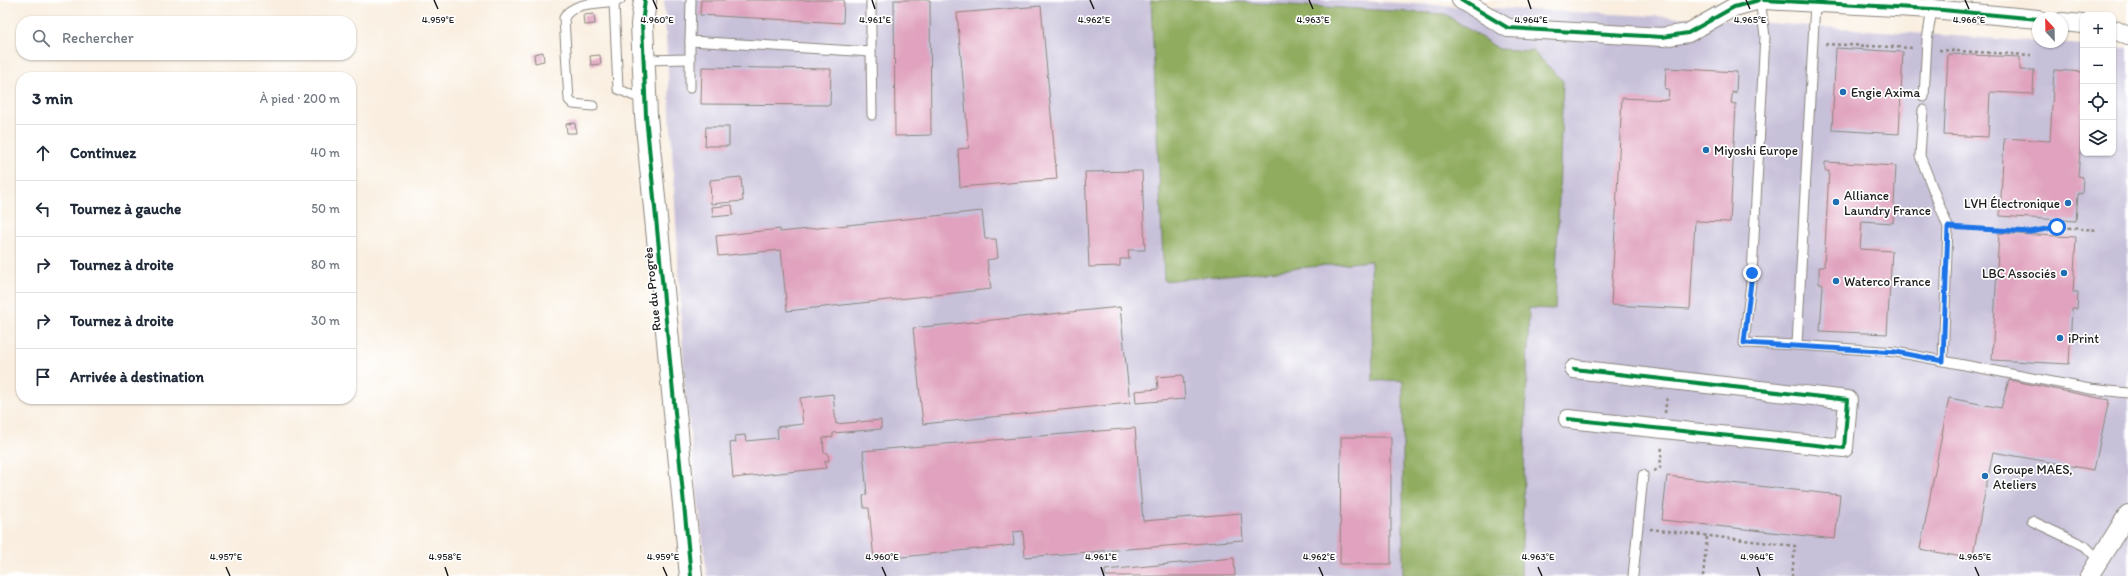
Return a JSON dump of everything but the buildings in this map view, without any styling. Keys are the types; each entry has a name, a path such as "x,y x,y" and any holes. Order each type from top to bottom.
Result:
{"street":[{"name":"Rue du Progrès","path":"645,0 642,24 645,95 692,576"},
{"path":"1461,0 1508,28 1662,36 1688,33 1734,7 1760,0"},
{"path":"1764,0 1932,9 2032,18"},
{"path":"2068,23 2080,24"},
{"path":"2116,30 2128,36"},
{"path":"1568,419 1844,448 1848,400 1574,369"},
{"path":"2089,576 2128,514"}],"lane":[{"path":"690,88 691,0"},
{"path":"871,0 872,115"},
{"path":"1760,0 1765,36 1752,273 1744,343 1896,352 2090,390 2128,393"},
{"path":"592,106 573,104 569,100 564,18 568,11 577,5 617,1 618,89 634,96 645,95"},
{"path":"1797,345 1815,3"},
{"path":"1924,97 1927,40 1932,9"},
{"path":"690,41 871,52"},
{"path":"644,60 690,59"},
{"path":"1923,110 1920,156 1948,227 1943,361"},
{"path":"1633,576 1643,475"},
{"path":"2032,521 2085,546 2099,560"}],"path":[{"path":"1948,227 2030,232 2057,227 2098,230"},
{"path":"1638,528 1795,546 1792,576"},
{"path":"1703,576 1707,536"}],"shaded area":[{"path":"664,0 1338,0 1711,19 2032,41 2032,48 2068,48 2068,44 2080,45 2080,156 2116,156 2116,47 2128,48 2128,576 707,576 685,389"}],"green space":[{"path":"1151,0 1205,0 1445,14 1499,49 1533,51 1563,81 1555,309 1529,308 1521,576 1403,576 1403,380 1373,381 1371,261 1164,281"}],"cycle path":[{"path":"645,0 642,24 646,116 691,576"},
{"path":"1461,0 1508,28 1662,37 1688,33 1734,7 1759,0"},
{"path":"1764,0 1932,9 2032,18"},
{"path":"1568,419 1844,448 1848,400 1574,369"}],"place":[{"name":"Engie Axima","path":"1843,92"},
{"name":"Miyoshi Europe","path":"1706,150"},
{"name":"Alliance Laundry France","path":"1836,202"},
{"name":"LVH Électronique","path":"2068,203"},
{"name":"LBC Associés","path":"2064,273"},
{"name":"Waterco France","path":"1836,281"},
{"name":"iPrint","path":"2060,338"},
{"name":"Groupe MAES, Ateliers","path":"1985,476"}],"route":[{"path":"1752,273 1744,343 1774,346 1797,345 1896,352 1943,361 1948,227 2030,232 2057,227"}]}
